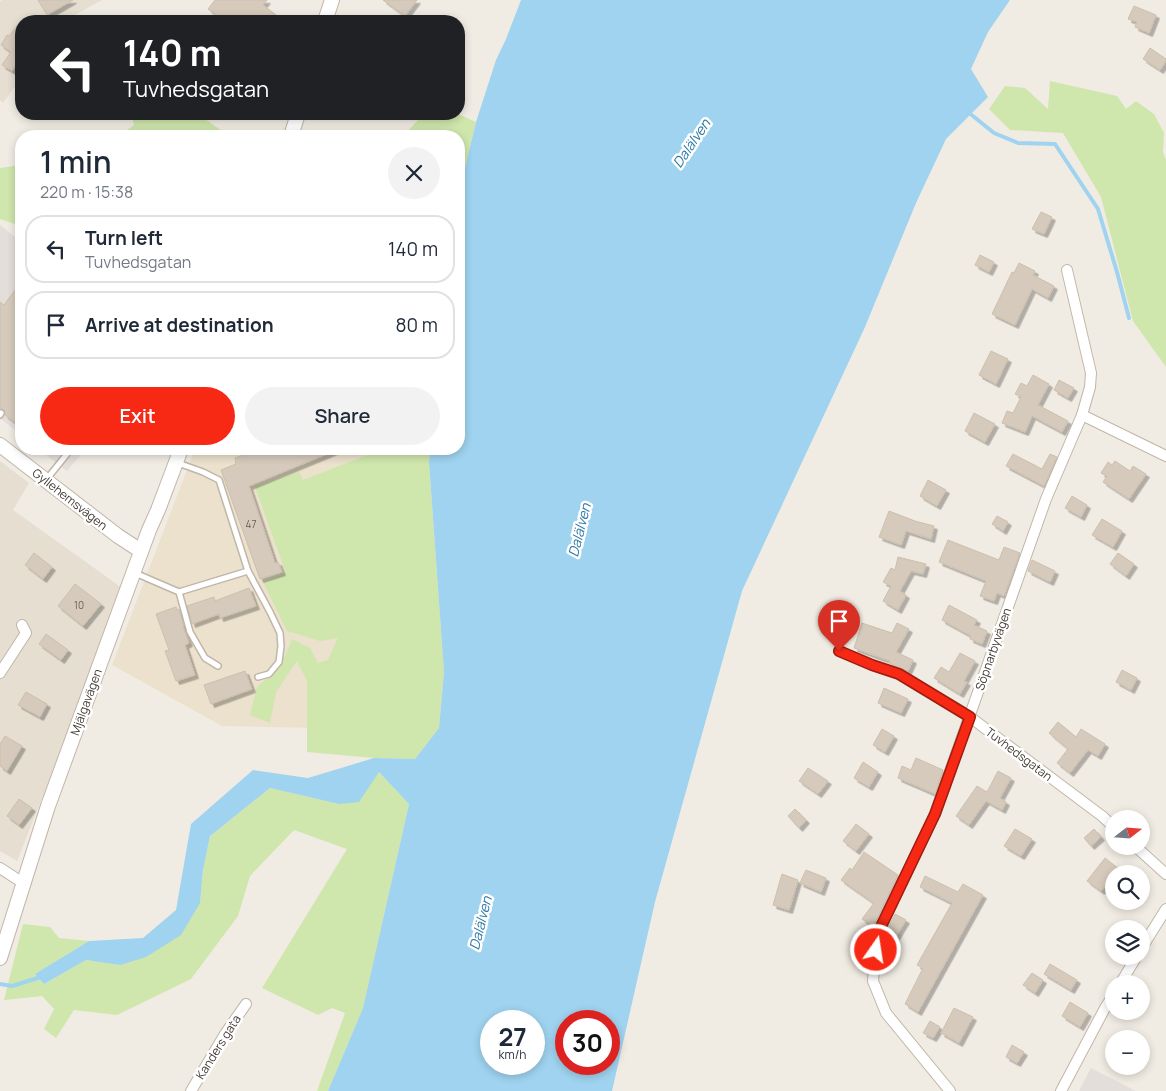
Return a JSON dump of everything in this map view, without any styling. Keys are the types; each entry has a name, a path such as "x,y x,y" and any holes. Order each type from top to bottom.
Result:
{"street":[{"path":"327,15 332,0"},
{"name":"Söpnarbyvägen","path":"950,1091 886,1012 873,981 877,935 935,814 1046,499 1082,415 1090,387 1091,373 1066,270"},
{"path":"1082,415 1166,456"},
{"name":"Gyllehemsvägen","path":"0,445 118,536 141,551"},
{"name":"Mjälgavägen","path":"0,958 48,806 141,551 178,455"},
{"path":"0,673 26,633 22,625"},
{"name":"Tuvhedsgatan","path":"839,651 899,674 970,717 1105,819"},
{"path":"1145,855 1166,874"},
{"path":"0,868 23,883"},
{"path":"1150,935 1166,909"},
{"name":"Kanders gata","path":"190,1091 246,1004"},
{"path":"1061,1091 1105,1008"}],"lane":[{"path":"46,480 66,455"},
{"path":"175,462 203,472 218,480 248,571 280,633 279,662 269,674 258,677"},
{"path":"134,573 179,592 248,571"},
{"path":"179,592 190,632 205,658 218,666"}],"shaded area":[{"path":"2,0 102,0 75,15 15,15 15,86 3,103 0,100 0,2"},
{"path":"0,225 15,237 15,430 0,418"},
{"path":"46,455 81,455 67,471"},
{"path":"193,455 373,455 385,502 320,728 222,726 112,665"},
{"path":"0,461 29,483 13,510 125,590 17,861 0,851"},
{"path":"1091,1068 1136,1091 1079,1091"}],"green space":[{"path":"1050,81 1117,96 1126,109 1136,101 1154,114 1164,133 1163,152 1166,160 1166,367 1133,321 1101,197 1063,133 1010,130 989,109 1005,86 1025,88 1048,109"},
{"path":"465,117 476,122 465,168 465,130 409,130 418,120 465,120"},
{"path":"133,120 206,120 221,130 127,130 134,125"},
{"path":"15,166 15,224 0,219 0,168"},
{"path":"368,455 430,455 444,672 439,728 415,759 374,758 307,752 307,681 297,661 276,692 270,723 250,715 257,687 280,667 292,639 310,648 318,663 328,660 338,638 320,641 287,631 263,582 286,573 255,487 299,472 303,480"},
{"path":"379,772 409,804 363,1008 328,1091 317,1091 345,1013 332,1008 318,1015 262,988 347,849 294,830 250,876 238,916 191,979 117,1015 74,1010 56,1038 44,1029 54,1009 42,996 4,1000 23,924 50,927 59,938 89,941 35,974 44,984 86,960 120,965 200,903 203,870 210,836 270,788 339,804"}],"water":[{"name":"Dalälven","path":"521,0 1010,0 988,32 971,69 988,97 946,139 916,203 865,327 742,591 655,902 620,1056 620,1010 555,1010 555,1075 616,1075 612,1091 328,1091 363,1008 409,804 379,772 359,802 339,804 270,788 210,836 203,870 200,903 181,935 146,957 120,965 86,960 44,984 35,974 89,941 143,938 176,910 191,824 253,770 308,778 374,758 415,759 439,728 444,672 429,462 430,455 465,455 465,168 476,122 496,60"}],"building":[{"path":"38,0 73,0 47,15"},
{"path":"215,0 267,0 263,5 276,15 216,15 208,9"},
{"path":"383,0 417,0 406,15"},
{"path":"1134,6 1156,15 1149,33 1135,27 1137,22 1128,19"},
{"path":"15,28 15,66 12,71 2,65 11,52 1,45 7,35 9,36"},
{"path":"1150,48 1166,59 1160,70 1143,59"},
{"path":"1041,212 1052,217 1044,234 1032,229"},
{"path":"980,255 994,262 989,272 975,265"},
{"path":"1019,263 1035,271 1033,275 1054,286 1048,298 1032,289 1015,325 992,314 1012,272 1014,273"},
{"path":"15,290 15,422 5,415 4,410 0,409 0,302 4,305"},
{"path":"991,351 1008,359 996,384 979,375"},
{"path":"1033,375 1049,384 1038,405 1068,421 1062,432 1032,416 1025,432 1002,423 1007,411 1013,413 1021,397 1015,394 1021,383 1027,386"},
{"path":"1059,380 1074,388 1068,398 1054,390"},
{"path":"974,413 995,424 985,442 965,431"},
{"path":"1013,454 1042,469 1050,454 1057,457 1044,486 1006,466"},
{"path":"243,455 324,455 249,486 275,563 278,562 282,572 260,579 221,470 236,464 235,458"},
{"path":"1115,461 1130,471 1133,466 1146,474 1129,499 1103,482 1107,476 1101,473 1108,462 1112,465"},
{"path":"928,480 946,490 937,506 920,496"},
{"path":"1072,496 1087,505 1081,517 1065,508"},
{"path":"889,511 934,526 931,539 906,531 901,545 879,537"},
{"path":"997,516 1008,522 1003,531 992,524"},
{"path":"1102,519 1122,531 1113,547 1092,535"},
{"path":"948,540 999,560 1004,547 1020,553 1004,596 997,593 994,601 980,596 986,581 939,562"},
{"path":"34,553 52,567 43,579 25,565"},
{"path":"1118,553 1134,564 1126,576 1110,564"},
{"path":"898,557 926,564 923,574 911,571 900,591 906,595 898,610 883,601 891,586 883,582 891,568 895,570"},
{"path":"1032,560 1055,571 1050,582 1028,571"},
{"path":"75,584 101,604 83,626 58,606"},
{"path":"249,588 256,606 220,618 219,614 192,624 187,606 214,597 215,601"},
{"path":"949,605 977,620 974,625 987,631 982,644 970,639 971,636 942,620"},
{"path":"176,607 177,610 179,609 189,643 185,645 195,675 176,681 165,651 169,650 156,614"},
{"path":"862,623 892,633 897,623 909,629 896,652 913,660 908,671 889,663 890,661 854,648"},
{"path":"46,634 68,650 61,660 39,644"},
{"path":"960,653 975,661 964,681 967,682 960,694 934,678 941,667 949,672"},
{"path":"1122,670 1137,678 1131,690 1116,682"},
{"path":"245,671 252,689 211,704 204,685"},
{"path":"884,688 908,699 901,713 878,703"},
{"path":"26,692 47,704 40,717 18,705"},
{"path":"1058,722 1076,737 1081,729 1105,744 1098,756 1088,750 1070,773 1057,763 1068,749 1049,733"},
{"path":"882,729 894,736 885,752 873,745"},
{"path":"5,736 22,746 7,771 0,766 0,744"},
{"path":"916,758 943,770 935,794 898,778 902,766 911,770"},
{"path":"863,762 878,772 869,787 854,778"},
{"path":"808,768 828,781 818,794 799,781"},
{"path":"998,771 1011,778 1000,798 1006,802 1002,810 986,801 969,825 956,816 977,786 987,792"},
{"path":"19,799 32,808 19,825 7,816"},
{"path":"795,809 806,820 799,828 788,816"},
{"path":"856,824 869,834 856,851 843,841"},
{"path":"1015,829 1032,839 1021,856 1004,846"},
{"path":"1094,829 1101,837 1091,846 1084,838"},
{"path":"864,852 898,875 874,925 862,919 874,903 841,880 850,868 852,870"},
{"path":"1105,858 1114,865 1105,865 1105,886 1101,891 1087,881"},
{"path":"806,870 826,878 821,892 800,883"},
{"path":"782,874 798,880 789,910 773,905"},
{"path":"925,876 958,892 963,884 983,895 918,1012 905,1004 923,968 917,965 952,903 920,887"},
{"path":"895,914 906,920 895,938 886,932"},
{"path":"1050,964 1077,980 1071,990 1044,974"},
{"path":"1032,973 1043,980 1035,993 1023,985"},
{"path":"1070,1002 1088,1013 1080,1027 1062,1016"},
{"path":"954,1008 973,1017 959,1043 941,1033"},
{"path":"930,1021 940,1027 933,1038 923,1033"},
{"path":"1012,1045 1024,1052 1017,1063 1006,1057"}],"waterway":[{"path":"968,112 994,133 1018,143 1055,144 1098,209 1129,318"},
{"path":"0,984 12,986 41,977"}],"route":[{"path":"839,651 899,674 970,717 935,814 877,935 876,950"}]}
